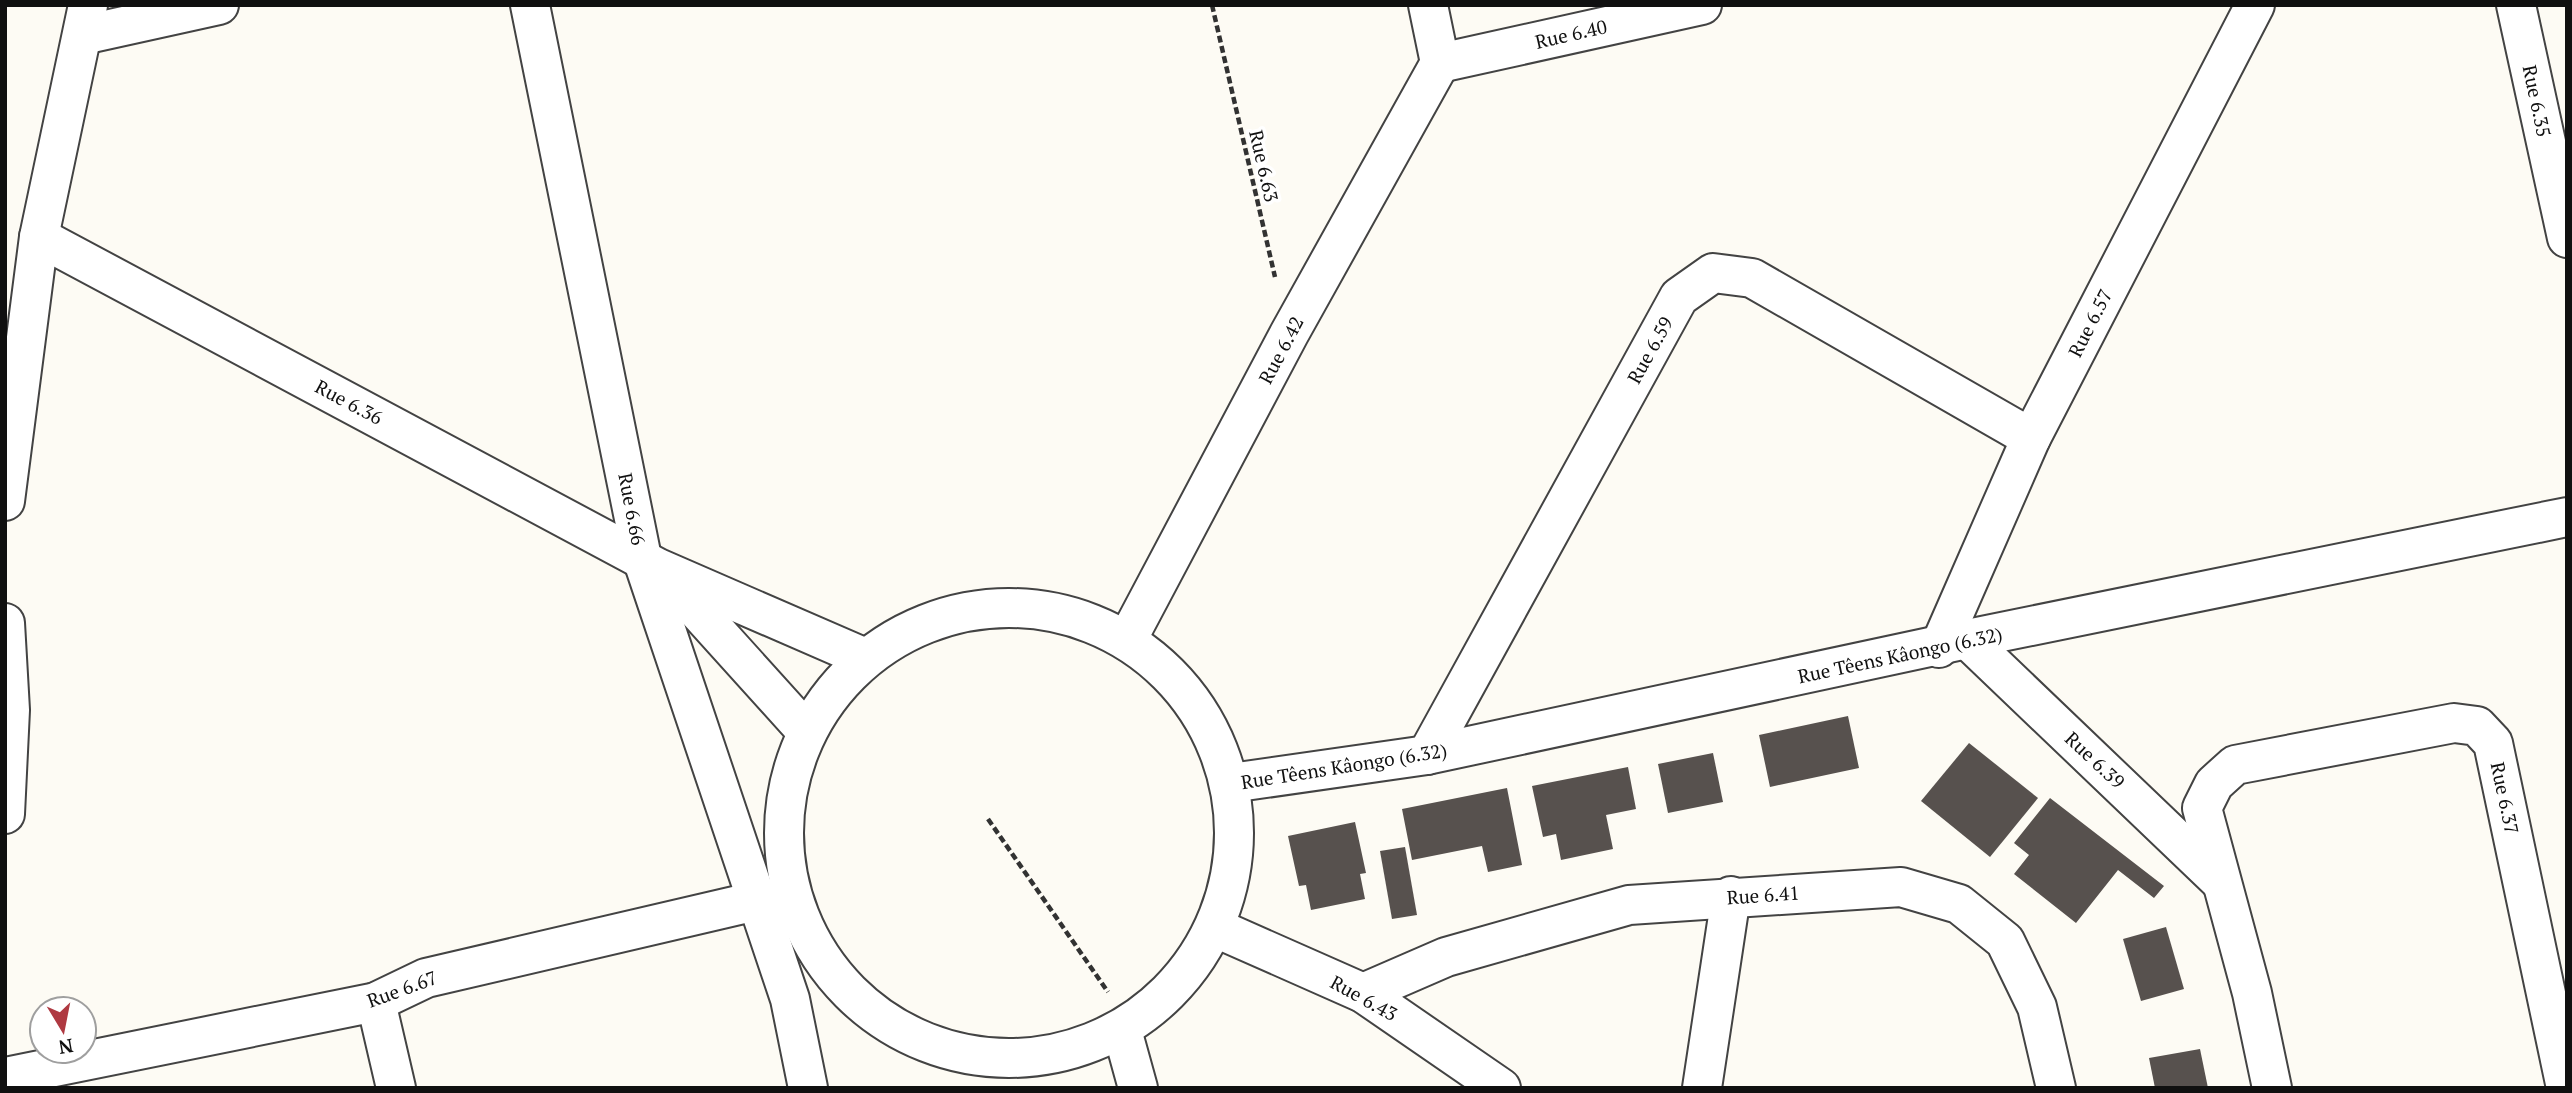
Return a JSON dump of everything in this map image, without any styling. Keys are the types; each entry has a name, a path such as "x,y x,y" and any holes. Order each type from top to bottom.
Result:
{"street":[{"path":"5,501 39,237 85,20 219,5"},
{"name":"Rue 6.66","path":"530,5 650,563 756,901 790,999 808,1088"},
{"path":"1428,5 1440,63"},
{"name":"Rue 6.40","path":"1440,63 1702,5"},
{"name":"Rue 6.57","path":"1953,644 2031,438 2255,5"},
{"name":"Rue 6.35","path":"2516,5 2567,238"},
{"name":"Rue 6.42","path":"1127,640 1289,334 1440,63"},
{"name":"Rue 6.36","path":"39,237 650,563 863,657"},
{"name":"Rue 6.59","path":"1427,755 1679,297 1713,274 1752,278 2031,438"},
{"name":"Rue Têens Kâongo (6.32)","path":"1231,783 1427,755 2567,517"},
{"name":"Rue 6.36","path":"650,563 806,731"},
{"path":"983,609 1058,612 1127,640 1175,677 1210,726 1231,783 1236,857 1216,928 1180,983 1126,1027 1030,1076 889,1026 829,971 805,932 790,891 782,832 790,773 806,731 863,657 912,629 983,609"},
{"path":"5,623 10,710 5,814"},
{"name":"Rue 6.39","path":"1953,644 2222,883"},
{"name":"Rue 6.37","path":"2222,883 2202,808 2214,784 2235,765 2454,723 2477,726 2493,743 2566,1088"},
{"path":"2222,883 2252,993 2272,1088"},
{"name":"Rue 6.41","path":"1363,993 1446,957 1629,905 1731,896 1901,887 1959,904 2005,941 2037,1007 2056,1088"},
{"path":"1702,1088 1731,896"},
{"name":"Rue 6.67","path":"5,1077 376,1002 425,978 756,901"},
{"name":"Rue 6.43","path":"1216,928 1363,993 1501,1088"},
{"path":"376,1002 396,1088"},
{"path":"1126,1027 1138,1088"}],"path":[{"name":"Rue 6.63","path":"1212,5 1289,334"},
{"path":"988,819 1126,1027"}],"building":[{"path":"1848,716 1859,768 1770,787 1759,735"},
{"path":"1969,743 2038,798 1990,857 1921,801"},
{"path":"1713,753 1723,802 1668,813 1658,764"},
{"path":"1628,767 1636,809 1606,815 1613,849 1561,860 1556,834 1543,837 1532,786"},
{"path":"1507,788 1522,865 1488,872 1482,846 1412,860 1402,809"},
{"path":"2050,798 2164,886 2154,898 2118,870 2076,923 2014,874 2029,855 2014,843"},
{"path":"1355,822 1366,873 1360,874 1365,899 1311,910 1306,885 1299,886 1288,836"},
{"path":"1405,847 1417,915 1392,919 1380,851"},
{"path":"2166,927 2184,989 2141,1001 2123,939"},
{"path":"2200,1049 2208,1088 2155,1088 2149,1058"}]}
